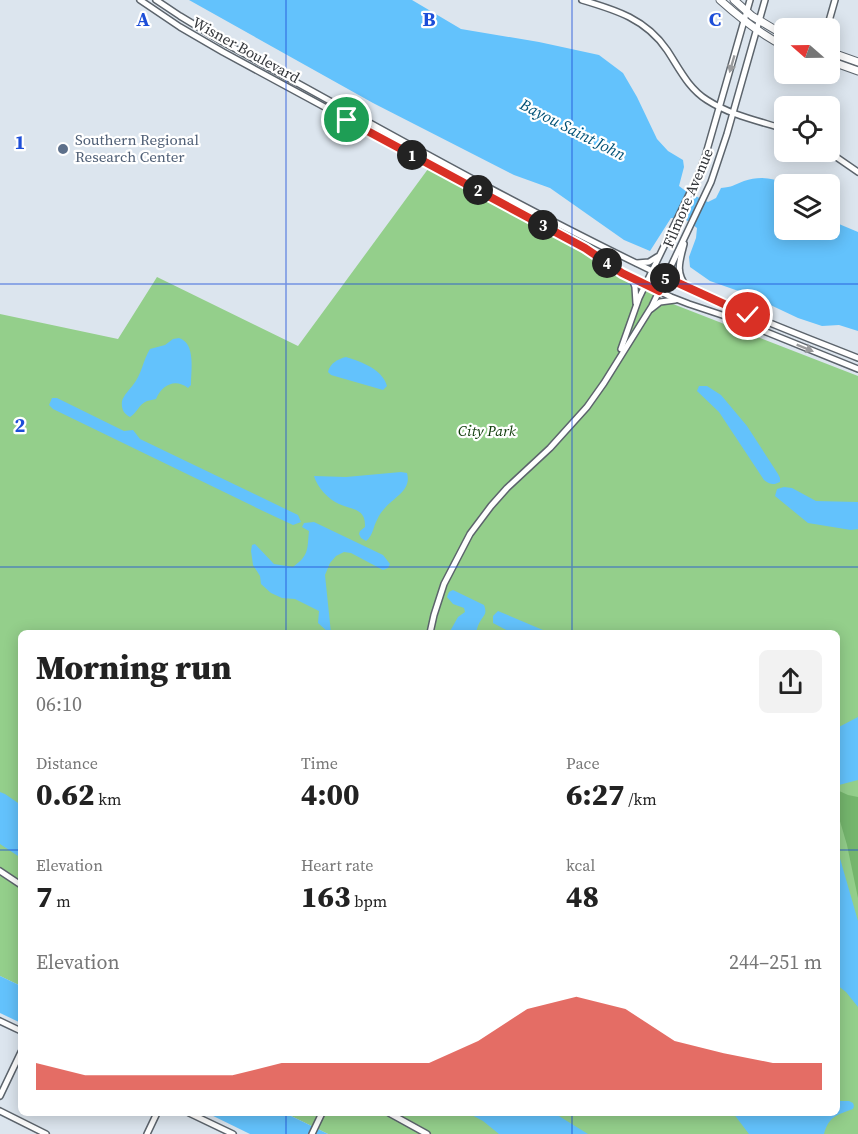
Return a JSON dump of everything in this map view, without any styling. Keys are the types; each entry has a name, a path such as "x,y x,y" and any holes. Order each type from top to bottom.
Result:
{"main road":[{"path":"720,0 744,21 774,40"},
{"path":"734,0 774,30"},
{"path":"840,56 858,62"},
{"path":"840,65 858,72"}],"street":[{"name":"Wisner Boulevard","path":"140,0 223,52 585,248 645,285 677,300 734,319 858,369"},
{"name":"Wisner Boulevard","path":"156,0 251,57 549,219 665,277 748,315 858,358"},
{"path":"582,0 619,11 640,23 661,42 684,79 706,100 733,113 774,126"},
{"name":"Filmore Avenue","path":"618,359 645,285 691,192 705,157 750,0"},
{"name":"Filmore Avenue","path":"431,630 444,584 470,534 507,488 577,420 604,383 649,310 716,170 765,0"},
{"path":"830,18 836,0"},
{"path":"840,160 858,172"},
{"path":"686,236 679,273 687,287"},
{"path":"636,263 653,260 660,254"},
{"path":"632,278 636,307"},
{"path":"649,310 660,302 677,300"},
{"path":"0,871 18,883"},
{"path":"0,1021 18,1030"},
{"path":"0,1096 18,1058"},
{"path":"0,1111 46,1134"},
{"path":"147,1134 156,1116"},
{"path":"195,1116 233,1134"},
{"path":"312,1134 321,1116"},
{"path":"394,1116 427,1134"}],"green space":[{"name":"City Park","path":"428,169 673,304 858,376 858,1134 328,1134 291,1116 840,1116 840,630 18,630 18,985 0,976 0,314 118,339 157,277 298,346"},
{"path":"840,791 858,797 858,898 840,821"}],"water":[{"name":"Bayou Saint John","path":"189,0 412,0 461,29 599,55 623,73 657,139 668,151 683,160 684,167 679,186 687,192 708,202 716,198 721,188 754,178 770,179 774,180 774,240 840,240 840,224 858,232 858,331 839,325 822,326 798,318 747,294 710,281 690,267 689,257 697,228 685,219 671,218 650,251 624,240 550,188 514,175 373,103"},
{"path":"179,338 188,345 190,351 191,385 188,388 174,383 169,385 156,399 144,402 130,417 128,416 123,409 122,401 138,376 150,349"},
{"path":"346,357 376,371 387,386 383,390 331,375 328,372 335,362"},
{"path":"699,386 707,386 721,395 747,426 778,474 780,482 772,484 764,480 719,412 697,391"},
{"path":"52,398 57,398 124,431 133,430 140,439 298,515 301,522 293,525 53,409 49,405"},
{"path":"407,473 405,489 381,513 372,534 366,541 359,534 365,527 361,513 331,499 321,489 314,476 346,477"},
{"path":"792,488 816,501 858,502 858,529 851,530 808,523 775,496 777,489"},
{"path":"314,522 383,555 390,564 383,570 351,553 344,552 336,556 325,575 331,630 326,630 318,623 319,611 295,599 282,598 271,593 261,584 260,576 253,565 251,551 252,545 255,544 274,564 293,567 305,556 307,548 309,531 302,527 304,523"},
{"path":"453,590 484,605 485,613 477,630 451,630 458,617 465,612 464,608 453,604 447,597"},
{"path":"498,611 543,630 506,630 493,623 493,616"},
{"path":"858,717 858,780 840,785 840,726"},
{"path":"0,792 18,803 18,856 0,844"},
{"path":"840,858 858,921 858,1007 840,987"},
{"path":"0,976 18,985 18,1022 0,1013"},
{"path":"840,1101 853,1103 853,1109 840,1114"},
{"path":"213,1116 291,1116 328,1134 250,1134"},
{"path":"474,1116 559,1116 588,1134 499,1134"},
{"path":"735,1116 837,1116 828,1123 824,1134 749,1134"}],"place":[{"name":"Southern Regional Research Center","path":"63,149"}],"route":[{"path":"347,120 585,248 638,281 659,291 665,277 748,315"}]}
